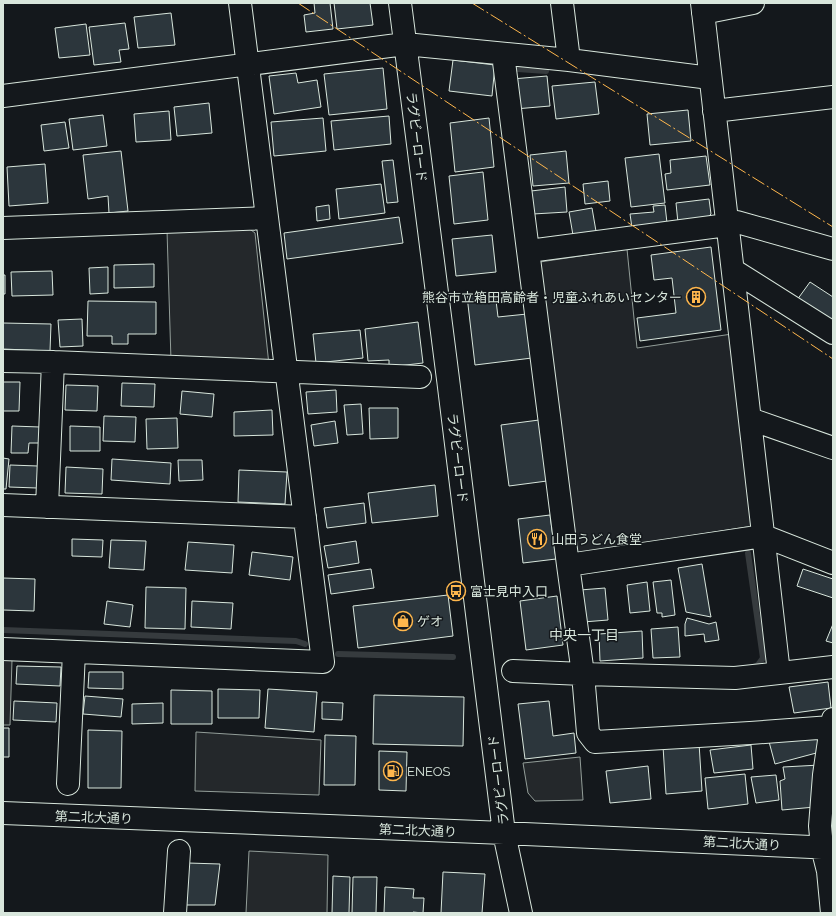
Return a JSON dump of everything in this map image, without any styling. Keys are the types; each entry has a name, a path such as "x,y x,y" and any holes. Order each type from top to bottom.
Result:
{"street":[{"path":"3,649 323,662 240,3"},
{"name":"ラグビーロード","path":"400,3 504,833 521,913"},
{"path":"562,3 569,60"},
{"path":"752,3 702,8 780,673"},
{"path":"3,96 405,44 569,60 710,78"},
{"path":"503,54 583,674 588,734 595,742 743,733 832,723 824,774 820,826 827,847 832,913"},
{"path":"714,112 833,97"},
{"path":"3,228 267,218"},
{"path":"528,251 727,225 737,222 833,249"},
{"path":"733,270 833,334"},
{"path":"3,360 420,378"},
{"path":"47,507 53,362"},
{"path":"750,419 833,448"},
{"path":"3,504 305,517"},
{"path":"568,565 764,536 833,563"},
{"path":"68,784 74,652"},
{"path":"513,671 735,678 833,667"},
{"name":"第二北大通り","path":"3,813 827,847"},
{"path":"175,913 178,852"}],"shaded area":[{"path":"247,227 255,233 269,365 171,361 167,230"},
{"path":"627,249 637,348 732,334 752,526 577,554 540,262"},
{"path":"3,659 12,660 10,725 3,725"},
{"path":"196,732 321,740 319,795 195,791"},
{"path":"580,757 583,800 535,801 528,793 523,763"},
{"path":"249,851 328,855 327,913 246,913"}],"building":[{"path":"314,3 330,3 333,29 306,32 304,15 315,13"},
{"path":"334,3 370,3 373,25 337,29"},
{"path":"171,13 175,45 138,48 134,17"},
{"path":"125,23 129,49 119,50 121,62 94,65 89,27"},
{"path":"86,24 90,55 59,58 55,28"},
{"path":"453,60 495,65 492,96 449,91"},
{"path":"383,68 387,109 329,115 324,74"},
{"path":"296,73 298,83 317,80 321,107 274,114 269,76"},
{"path":"547,76 550,106 515,109 512,79"},
{"path":"595,82 599,114 556,119 552,86"},
{"path":"209,103 212,133 177,136 174,107"},
{"path":"688,110 691,141 650,145 647,114"},
{"path":"169,111 171,140 136,142 134,114"},
{"path":"103,115 107,146 73,150 69,119"},
{"path":"389,116 391,144 334,150 331,121"},
{"path":"323,118 326,151 274,156 271,122"},
{"path":"489,118 494,167 455,172 450,123"},
{"path":"65,122 69,148 44,151 41,125"},
{"path":"121,151 128,211 109,213 108,196 88,199 83,155"},
{"path":"566,151 569,183 533,186 530,155"},
{"path":"659,154 665,203 631,207 625,158"},
{"path":"706,156 710,185 667,190 665,174 671,173 670,160"},
{"path":"393,160 398,202 387,203 382,161"},
{"path":"45,164 48,203 9,206 7,167"},
{"path":"483,172 488,220 454,224 449,176"},
{"path":"608,181 610,201 585,204 583,184"},
{"path":"381,184 385,213 339,219 336,189"},
{"path":"565,187 567,212 533,214 531,191"},
{"path":"709,199 711,214 705,220 678,223 676,203"},
{"path":"329,205 330,219 317,221 316,207"},
{"path":"665,205 667,223 632,228 630,214 654,212 653,206"},
{"path":"592,208 597,237 574,241 569,212"},
{"path":"399,217 403,243 287,259 284,233"},
{"path":"492,235 496,272 456,276 452,239"},
{"name":"熊谷市立箱田高齢者・児童ふれあいセンター","path":"711,247 721,330 640,341 637,318 676,313 672,278 654,280 651,255"},
{"path":"154,264 154,287 114,288 114,265"},
{"path":"108,267 108,293 90,294 89,268"},
{"path":"52,271 53,295 12,296 11,272"},
{"path":"3,275 5,275 5,294 3,294"},
{"path":"810,282 833,297 833,325 797,300"},
{"path":"495,292 498,317 527,314 532,358 475,365 467,296"},
{"path":"88,301 156,302 156,334 128,334 128,344 112,344 112,336 87,336"},
{"path":"82,319 83,346 60,347 58,320"},
{"path":"418,322 423,363 389,367 389,360 368,361 365,329"},
{"path":"3,323 51,324 50,351 3,349"},
{"path":"360,330 363,358 316,363 313,334"},
{"path":"3,382 20,382 19,411 3,411"},
{"path":"122,383 155,384 154,407 121,406"},
{"path":"66,385 98,386 97,411 65,410"},
{"path":"336,390 337,412 308,414 306,392"},
{"path":"182,391 214,394 212,417 180,414"},
{"path":"361,404 363,434 347,435 344,405"},
{"path":"369,408 398,408 398,438 370,439"},
{"path":"272,410 273,435 234,436 234,412"},
{"path":"104,416 136,417 135,442 103,441"},
{"path":"177,418 178,448 147,449 146,419"},
{"path":"539,420 547,481 509,486 501,425"},
{"path":"335,421 338,443 314,446 311,425"},
{"path":"12,426 40,427 39,443 29,443 28,453 11,453"},
{"path":"70,426 100,427 100,451 70,451"},
{"path":"3,458 9,459 6,489 3,489"},
{"path":"112,459 171,463 170,484 111,480"},
{"path":"178,460 202,460 203,480 179,481"},
{"path":"10,465 38,466 37,488 9,487"},
{"path":"66,467 103,469 102,494 65,493"},
{"path":"239,470 287,472 285,504 238,502"},
{"path":"435,485 438,516 372,523 368,493"},
{"path":"364,503 366,523 327,528 324,508"},
{"name":"山田うどん食堂","path":"550,515 556,559 523,563 518,519"},
{"path":"72,539 103,540 102,557 72,556"},
{"path":"111,540 146,541 144,570 109,568"},
{"path":"356,541 359,563 328,568 324,546"},
{"path":"188,542 234,545 232,573 185,570"},
{"path":"252,552 293,557 290,580 249,575"},
{"path":"702,564 711,617 686,612 678,568"},
{"path":"371,569 374,588 331,594 328,575"},
{"path":"803,569 833,579 833,598 797,586"},
{"path":"3,578 35,579 34,611 3,610"},
{"path":"671,580 675,615 662,617 662,613 657,613 653,582"},
{"path":"647,582 650,611 630,613 627,585"},
{"path":"146,587 186,588 185,629 145,628"},
{"path":"605,588 608,620 583,622 580,590"},
{"name":"ゲオ","path":"448,595 453,636 358,648 353,606"},
{"path":"557,596 563,645 526,650 520,601"},
{"path":"107,601 133,605 130,627 104,624"},
{"path":"192,601 233,603 231,629 191,627"},
{"path":"687,618 709,624 716,622 719,640 705,642 704,634 685,636 685,624"},
{"path":"833,624 833,643 826,641"},
{"path":"678,627 680,657 653,658 651,629"},
{"path":"642,631 643,658 600,661 599,634"},
{"path":"17,666 61,667 60,686 16,684"},
{"path":"89,672 123,672 123,689 88,688"},
{"path":"828,682 831,708 794,713 789,687"},
{"path":"218,689 260,690 259,718 218,718"},
{"path":"268,689 317,692 314,732 265,728"},
{"path":"171,690 212,691 212,724 171,724"},
{"path":"374,695 464,697 463,746 373,744"},
{"path":"85,696 123,699 121,717 83,714"},
{"path":"14,701 57,703 56,722 13,720"},
{"path":"549,701 553,736 574,733 576,753 525,759 518,704"},
{"path":"322,702 343,703 342,720 322,719"},
{"path":"163,703 163,723 132,724 132,704"},
{"path":"3,728 9,728 9,757 3,757"},
{"path":"88,730 122,731 121,788 88,788"},
{"path":"818,731 820,752 775,764 768,738"},
{"path":"325,735 356,736 355,785 324,785"},
{"path":"699,743 702,791 666,794 663,746"},
{"path":"751,745 753,769 714,773 710,750"},
{"name":"ENEOS","path":"379,751 407,752 406,791 379,790"},
{"path":"820,765 815,807 782,810 780,781 785,779 783,767"},
{"path":"648,766 651,799 610,803 606,771"},
{"path":"745,774 748,804 708,809 705,778"},
{"path":"776,775 779,800 756,803 751,777"},
{"path":"188,863 220,864 215,905 184,905"},
{"path":"443,872 485,874 482,913 441,913"},
{"path":"333,876 350,877 349,913 332,913"},
{"path":"353,877 377,877 376,913 352,913"},
{"path":"385,887 414,889 413,898 424,898 423,913 384,913"}],"waterway":[{"path":"518,69 546,71"},
{"path":"748,553 763,658 758,665 751,668"},
{"path":"3,630 296,641 305,644"},
{"path":"338,654 453,657"}],"power":[{"path":"298,3 833,359"},
{"path":"472,3 833,227"}],"place":[{"name":"熊谷市立箱田高齢者・児童ふれあいセンター","path":"696,297"},
{"name":"山田うどん食堂","path":"537,539"},
{"name":"富士見中入口","path":"456,591"},
{"name":"ゲオ","path":"403,621"},
{"name":"ENEOS","path":"393,771"}],"district":[{"name":"中央一丁目","path":"584,635"}]}
